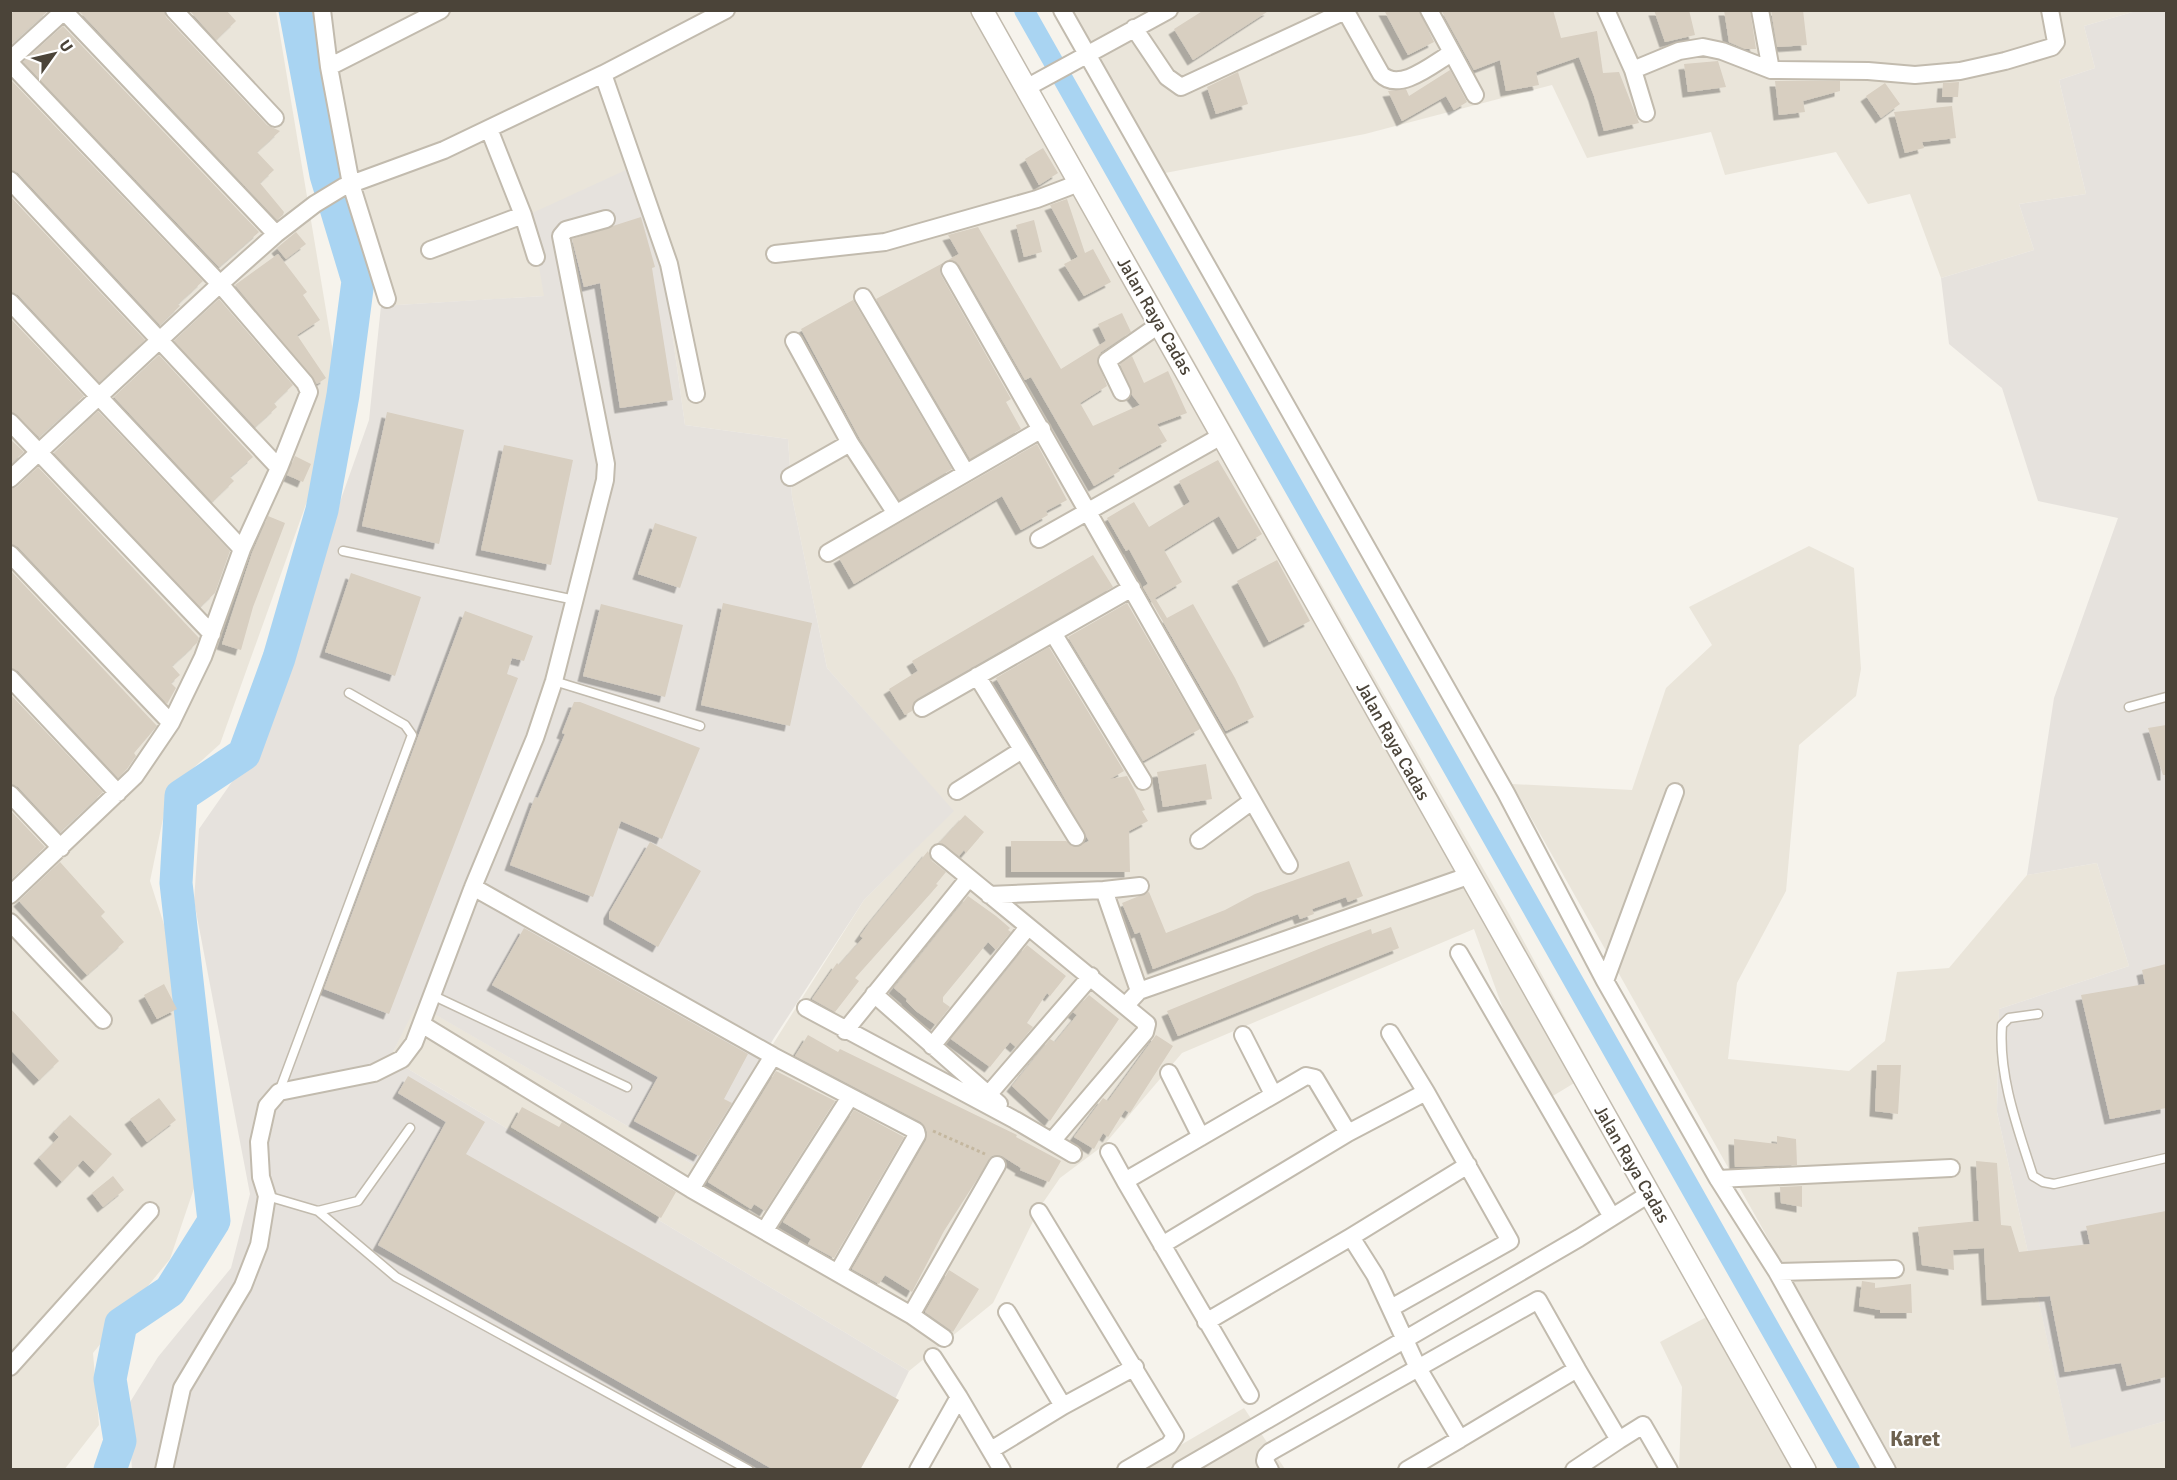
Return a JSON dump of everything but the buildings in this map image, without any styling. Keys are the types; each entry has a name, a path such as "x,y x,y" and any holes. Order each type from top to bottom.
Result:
{"street":[{"path":"174,10 275,118"},
{"path":"322,10 347,186 387,299"},
{"path":"329,67 441,10"},
{"name":"Jalan Raya Cadas","path":"982,10 1028,86 1468,876 1805,1470"},
{"path":"1062,10 1166,198 1506,793 1605,981 1718,1179 1777,1272 1887,1470"},
{"path":"1028,86 1169,10"},
{"path":"1429,10 1450,54 1475,95"},
{"path":"1606,10 1633,70 1646,113"},
{"path":"1760,10 1771,70"},
{"path":"1633,70 1679,51 1703,47 1771,70 1868,70 1915,75 1960,71 2005,62 2052,47 2056,42 2050,10"},
{"path":"10,895 118,793 151,754 171,723 212,634 242,549 279,468 308,388 220,284 10,62 64,11 276,234"},
{"path":"1134,28 1167,77 1181,87 1345,11 1381,74 1388,80 1396,81 1409,77 1450,54"},
{"path":"10,479 220,284 276,234 315,204 347,186 444,150 489,129 603,74 720,12"},
{"path":"603,74 669,264 696,394"},
{"path":"489,129 523,214 536,257"},
{"path":"10,180 279,468"},
{"path":"775,254 885,242 1037,199 1080,183"},
{"path":"430,250 523,214"},
{"path":"164,1470 182,1388 243,1286 259,1245 267,1196 261,1177 259,1142 267,1106 279,1092 374,1073 402,1059 414,1043 434,996 473,887 535,738 554,681 606,480 606,464 561,236 566,230 606,219"},
{"path":"950,270 1289,866"},
{"path":"863,297 966,472"},
{"path":"10,302 242,549"},
{"path":"1122,392 1107,361 1160,324"},
{"path":"794,341 850,443 895,512"},
{"path":"10,422 212,634"},
{"path":"828,553 895,512 1042,429"},
{"path":"1039,539 1223,435"},
{"path":"790,477 850,443"},
{"path":"10,554 171,723"},
{"path":"922,708 1132,588"},
{"path":"1053,633 1143,781"},
{"path":"977,676 1076,837"},
{"path":"10,678 118,793"},
{"path":"957,791 1022,750"},
{"path":"1605,981 1675,792"},
{"path":"10,794 61,848"},
{"path":"1199,840 1252,801"},
{"path":"939,854 1091,976 1146,1024 1145,1032 1052,1141"},
{"path":"1126,1005 1139,991 1468,876"},
{"path":"845,1031 968,879"},
{"path":"989,895 1104,891 1140,886"},
{"path":"473,887 773,1056 917,1132 838,1272"},
{"path":"1104,891 1139,991"},
{"path":"10,922 103,1020"},
{"path":"932,1046 1028,927"},
{"path":"1459,953 1612,1217"},
{"path":"988,1095 1091,976"},
{"path":"874,993 1015,1120"},
{"path":"806,1008 845,1031 1015,1120 1073,1154"},
{"path":"423,1025 691,1189 911,1315 944,1338"},
{"path":"1390,1033 1510,1240 1391,1308"},
{"path":"1243,1035 1273,1094"},
{"path":"691,1189 773,1056"},
{"path":"1169,1073 1201,1137"},
{"path":"1125,1181 1273,1094 1312,1076 1348,1133"},
{"path":"1162,1245 1348,1133 1426,1092"},
{"path":"765,1230 850,1097"},
{"path":"1109,1152 1250,1395"},
{"path":"1206,1322 1468,1165"},
{"path":"911,1315 997,1166"},
{"path":"1718,1179 1951,1168"},
{"path":"1181,1470 1649,1194"},
{"path":"10,1367 150,1211"},
{"path":"1039,1212 1175,1436 1170,1445 1126,1470"},
{"path":"1351,1237 1391,1308 1418,1368 1460,1439"},
{"path":"1777,1272 1895,1269"},
{"path":"1270,1470 1264,1461 1270,1452 1538,1300 1619,1440"},
{"path":"1007,1312 1063,1406"},
{"path":"933,1357 1002,1470"},
{"path":"991,1450 1063,1406 1135,1367"},
{"path":"1407,1470 1577,1370"},
{"path":"918,1470 959,1397"},
{"path":"1574,1470 1643,1425 1670,1470"}],"lane":[{"path":"343,551 575,600"},
{"path":"554,681 700,726"},
{"path":"279,1092 412,735 405,725 349,693"},
{"path":"2129,707 2166,697"},
{"path":"434,996 627,1087"},
{"path":"2038,1014 2009,1018 2002,1025 2001,1039 2013,1111 2033,1176 2043,1182 2054,1184 2166,1158"},
{"path":"318,1211 358,1201 410,1128"},
{"path":"267,1196 318,1211 396,1276 749,1470"}],"path":[{"path":"917,1132 929,1129 991,1156 997,1166"}],"shaded area":[{"path":"10,11 276,11 334,358 310,493 220,744 169,790 150,881 187,996 206,1153 170,1259 93,1353 99,1425 64,1470 10,1469"},
{"path":"309,11 995,11 1509,914 1594,1071 1538,1105 1474,929 1182,1053 1104,1145 1060,1178 1040,1207 993,1303 909,1371 390,1058 416,1003 696,1166 864,900 953,811 827,668 792,497 788,439 685,425 665,282 545,296 381,306 332,156"},
{"path":"1064,11 2136,11 2084,26 2095,68 2059,80 2086,194 2019,204 2034,250 1941,278 1910,194 1868,204 1836,152 1725,175 1711,132 1587,158 1552,85 1365,134 1160,174"},
{"path":"2136,11 2166,11 2166,1421 2071,1448 1997,1112 1999,1009 2129,966 2097,863 2027,875 2054,698 2118,518 2038,501 2002,388 1949,344 1941,278 2034,250 2019,204 2086,194 2059,80 2095,68 2084,26"},
{"path":"628,169 665,282 685,425 788,439 792,497 827,668 954,811 864,900 774,1038 696,1166 417,1004 390,1058 909,1371 860,1470 132,1469 127,1407 158,1357 231,1268 250,1194 194,901 199,829 250,756 369,420 381,306 544,296 530,214"},
{"path":"1809,546 1854,568 1861,669 1856,696 1799,745 1786,891 1737,983 1728,1059 1849,1071 1885,1041 1897,972 1949,968 2027,875 2097,863 2129,966 1999,1009 1997,1112 2071,1447 2166,1421 2166,1469 1898,1469 1512,784 1632,790 1666,688 1712,645 1689,607"},
{"path":"1725,1307 1817,1469 1679,1469 1682,1387 1660,1342"},
{"path":"1244,1408 1285,1469 1138,1470"}],"waterway":[{"path":"110,1470 120,1441 110,1379 121,1324 170,1291 214,1221 176,883 181,796 244,754 279,658 322,510 343,395 358,281 326,175 295,10"},
{"path":"1024,10 1850,1470"}],"district":[{"name":"Karet","path":"1915,1439"}]}
